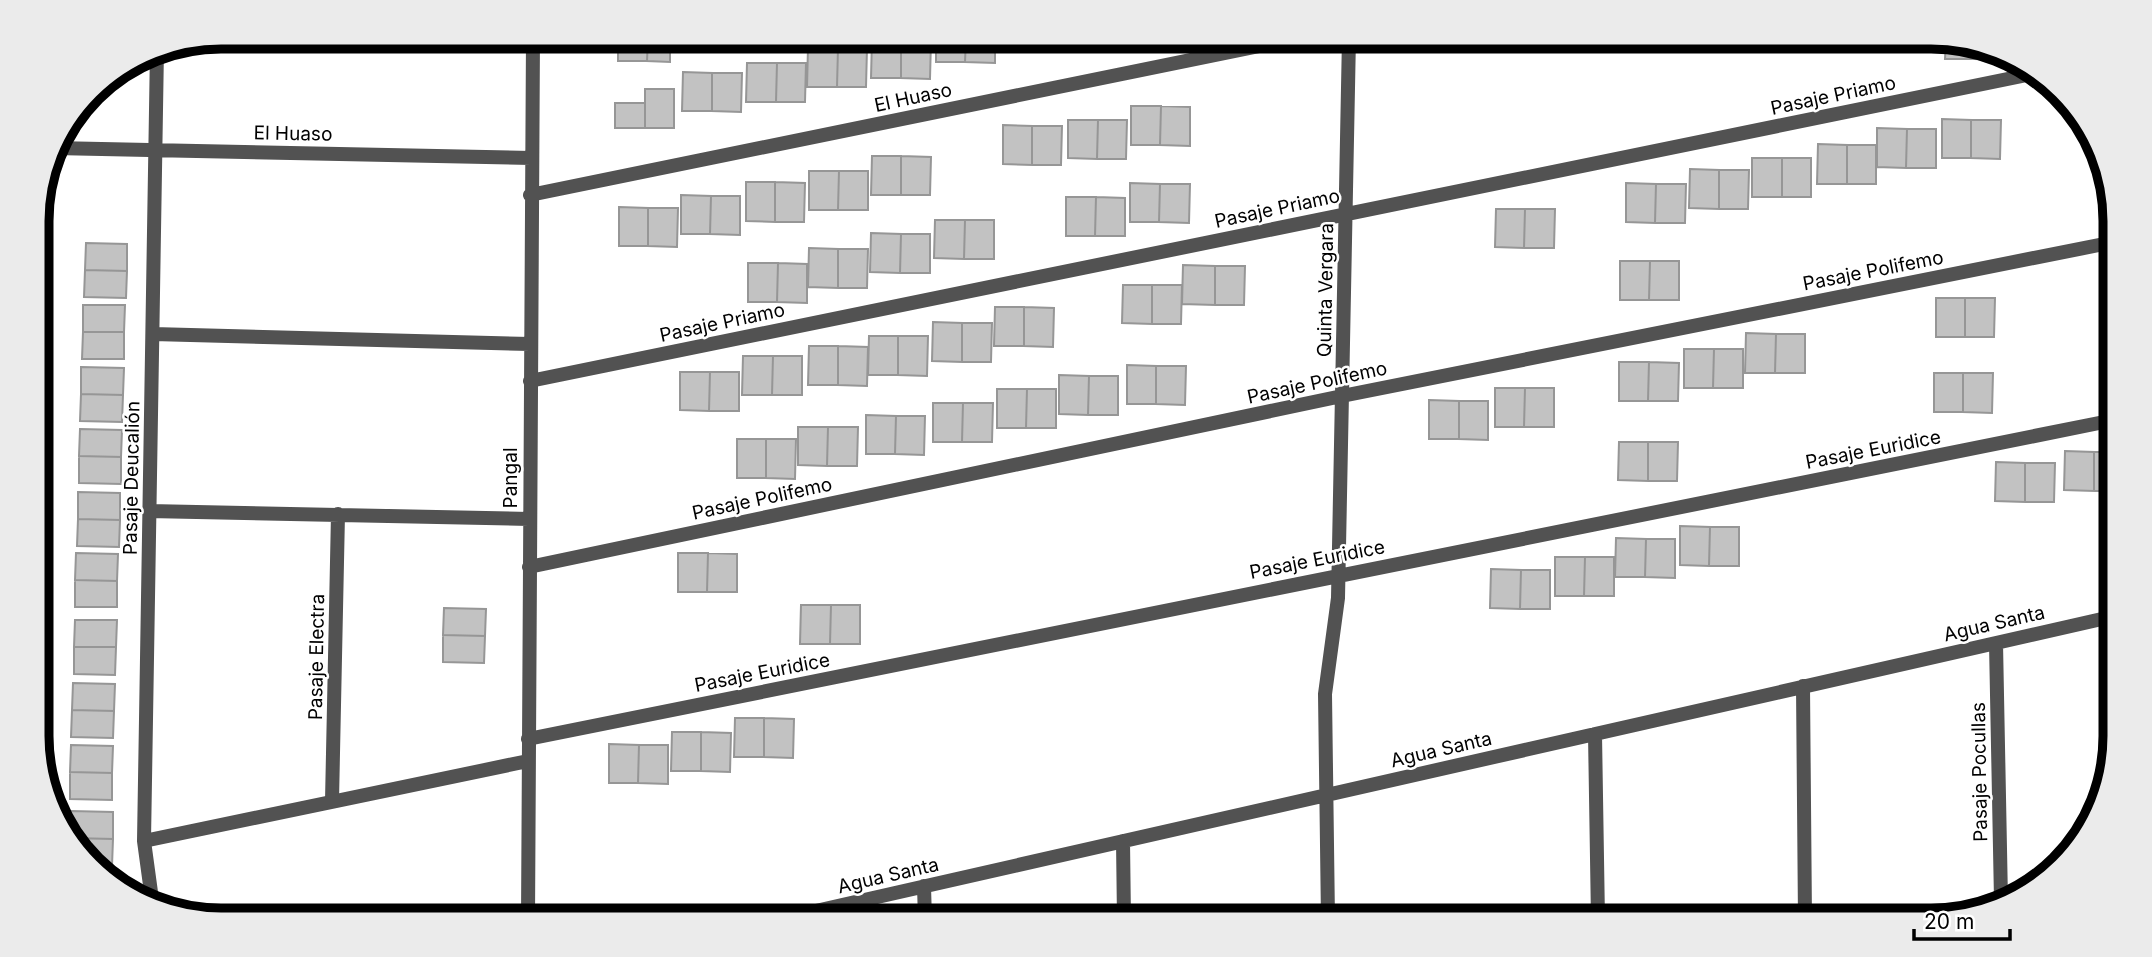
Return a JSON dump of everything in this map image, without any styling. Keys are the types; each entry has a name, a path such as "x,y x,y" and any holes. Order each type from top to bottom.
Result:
{"street":[{"name":"Pangal","path":"528,908 533,49"},
{"name":"El Huaso","path":"530,195 1244,49"},
{"name":"Quinta Vergara","path":"1328,908 1325,695 1335,628 1339,575 1349,49"},
{"name":"Pasaje Deucalión","path":"151,893 144,841 157,61"},
{"name":"Pasaje Priamo","path":"530,381 2023,76"},
{"name":"El Huaso","path":"65,148 531,158"},
{"name":"Pasaje Polifemo","path":"529,567 1342,396 2103,244"},
{"path":"153,334 530,344"},
{"name":"Pasaje Euridice","path":"528,739 2103,422"},
{"path":"149,511 529,519"},
{"name":"Pasaje Electra","path":"332,801 338,514"},
{"name":"Agua Santa","path":"828,908 2103,618"},
{"name":"Pasaje Pocullas","path":"1996,643 2001,893"},
{"path":"1803,687 1805,908"},
{"path":"1595,734 1598,908"},
{"path":"144,841 528,761"},
{"path":"1123,841 1124,908"},
{"path":"924,886 925,908"}],"building":[{"path":"618,49 648,49 647,61 618,61"},
{"path":"648,49 670,49 670,62 647,61"},
{"path":"808,49 838,49 837,87 807,87"},
{"path":"838,49 867,49 866,87 837,87"},
{"path":"872,49 901,49 901,78 871,78"},
{"path":"901,49 931,49 930,79 901,78"},
{"path":"936,49 966,49 965,62 936,62"},
{"path":"966,49 995,49 995,63 965,62"},
{"path":"1945,50 1975,55 1975,59 1945,59"},
{"path":"1975,55 1990,60 1975,59"},
{"path":"747,63 777,63 776,102 746,102"},
{"path":"777,63 806,63 805,102 776,102"},
{"path":"683,72 712,73 712,111 682,111"},
{"path":"712,73 742,73 741,112 712,111"},
{"path":"645,89 674,89 674,128 645,128"},
{"path":"615,103 645,103 645,128 615,128"},
{"path":"1131,106 1161,106 1160,145 1131,145"},
{"path":"1161,106 1190,107 1190,146 1160,145"},
{"path":"1942,119 1971,120 1971,158 1942,158"},
{"path":"1068,120 1098,120 1097,159 1068,158"},
{"path":"1098,120 1127,120 1126,159 1097,159"},
{"path":"1971,120 2001,120 2000,159 1971,158"},
{"path":"1003,125 1032,126 1032,165 1003,164"},
{"path":"1032,126 1062,126 1061,165 1032,165"},
{"path":"1877,128 1907,129 1906,168 1877,167"},
{"path":"1907,129 1936,129 1936,168 1906,168"},
{"path":"1818,144 1847,145 1847,184 1817,184"},
{"path":"1847,145 1876,145 1876,184 1847,184"},
{"path":"872,156 901,156 901,195 871,195"},
{"path":"901,156 931,157 930,195 901,195"},
{"path":"1752,158 1782,158 1782,197 1752,197"},
{"path":"1782,158 1811,158 1811,197 1782,197"},
{"path":"1690,169 1719,170 1719,209 1689,208"},
{"path":"1719,170 1749,170 1748,209 1719,209"},
{"path":"809,171 839,171 838,210 809,210"},
{"path":"839,171 868,171 868,210 838,210"},
{"path":"746,182 775,182 775,222 746,221"},
{"path":"775,182 805,183 804,222 775,222"},
{"path":"1130,183 1160,184 1159,222 1130,222"},
{"path":"1626,183 1656,184 1655,223 1626,222"},
{"path":"1160,184 1190,184 1189,223 1159,222"},
{"path":"1656,184 1686,184 1685,223 1655,223"},
{"path":"681,195 711,196 710,234 681,234"},
{"path":"711,196 740,196 740,235 710,234"},
{"path":"1066,197 1096,197 1095,236 1066,236"},
{"path":"1096,197 1125,198 1125,236 1095,236"},
{"path":"619,207 648,208 648,246 619,246"},
{"path":"648,208 678,208 677,247 648,246"},
{"path":"1496,209 1525,209 1524,248 1495,247"},
{"path":"1525,209 1555,209 1554,248 1524,248"},
{"path":"935,220 965,220 964,259 934,258"},
{"path":"965,220 994,220 994,259 964,259"},
{"path":"871,233 901,234 900,273 870,272"},
{"path":"901,234 930,234 930,273 900,273"},
{"path":"86,243 127,244 127,271 85,270"},
{"path":"809,248 838,249 838,288 808,287"},
{"path":"838,249 868,249 867,288 838,288"},
{"path":"1620,261 1650,261 1649,300 1620,300"},
{"path":"1650,261 1679,261 1679,300 1649,300"},
{"path":"748,263 778,263 777,302 748,302"},
{"path":"778,263 807,264 807,303 777,302"},
{"path":"1183,265 1215,266 1215,305 1182,304"},
{"path":"1215,266 1245,266 1244,305 1215,305"},
{"path":"85,270 127,271 126,298 84,297"},
{"path":"1123,285 1152,285 1152,324 1122,323"},
{"path":"1152,285 1182,285 1181,324 1152,324"},
{"path":"1936,298 1965,298 1965,337 1936,337"},
{"path":"1965,298 1995,298 1994,337 1965,337"},
{"path":"83,305 125,305 124,332 83,332"},
{"path":"995,307 1024,307 1024,346 994,346"},
{"path":"1024,307 1054,308 1053,347 1024,346"},
{"path":"933,322 962,323 962,362 932,361"},
{"path":"962,323 992,323 991,362 962,362"},
{"path":"83,332 124,332 124,359 82,359"},
{"path":"1746,333 1776,334 1775,373 1745,373"},
{"path":"1776,334 1805,334 1805,373 1775,373"},
{"path":"869,336 898,336 898,375 868,375"},
{"path":"898,336 928,336 927,376 898,375"},
{"path":"809,346 838,346 838,385 808,385"},
{"path":"838,346 868,347 867,386 838,385"},
{"path":"1684,349 1714,349 1713,388 1684,388"},
{"path":"1714,349 1743,349 1743,388 1713,388"},
{"path":"743,356 773,356 772,395 742,395"},
{"path":"773,356 802,356 802,395 772,395"},
{"path":"1619,362 1649,362 1648,401 1619,401"},
{"path":"1649,362 1679,363 1678,401 1648,401"},
{"path":"1127,365 1156,366 1156,404 1127,404"},
{"path":"1156,366 1186,366 1185,405 1156,404"},
{"path":"81,367 124,368 123,395 81,394"},
{"path":"680,372 710,372 709,411 680,410"},
{"path":"710,372 739,372 739,411 709,411"},
{"path":"1934,373 1963,373 1963,412 1934,412"},
{"path":"1963,373 1993,373 1992,413 1963,412"},
{"path":"1059,375 1089,376 1088,415 1059,414"},
{"path":"1089,376 1118,376 1118,415 1088,415"},
{"path":"1495,388 1525,388 1524,427 1495,427"},
{"path":"1525,388 1554,388 1554,427 1524,427"},
{"path":"997,389 1027,389 1026,428 997,428"},
{"path":"1027,389 1056,389 1056,428 1026,428"},
{"path":"81,394 123,395 122,422 80,421"},
{"path":"1429,400 1459,401 1459,439 1429,439"},
{"path":"1459,401 1488,401 1488,440 1459,439"},
{"path":"933,403 963,403 962,442 933,442"},
{"path":"963,403 993,403 992,442 962,442"},
{"path":"866,415 896,416 895,454 866,454"},
{"path":"896,416 925,416 924,455 895,454"},
{"path":"798,427 828,427 827,466 798,465"},
{"path":"828,427 858,427 857,466 827,466"},
{"path":"80,429 122,430 121,457 79,456"},
{"path":"737,439 766,439 766,478 737,478"},
{"path":"766,439 796,439 795,479 766,478"},
{"path":"1619,442 1648,442 1648,481 1618,480"},
{"path":"1648,442 1678,442 1677,481 1648,481"},
{"path":"2065,451 2094,452 2094,491 2064,490"},
{"path":"2094,452 2103,452 2103,491 2094,491"},
{"path":"79,456 121,457 121,484 79,483"},
{"path":"1996,462 2025,463 2025,502 1995,501"},
{"path":"2025,463 2055,463 2054,502 2025,502"},
{"path":"78,492 120,493 120,520 78,519"},
{"path":"78,519 120,520 119,547 77,546"},
{"path":"1680,526 1710,527 1709,566 1680,565"},
{"path":"1710,527 1739,527 1739,566 1709,566"},
{"path":"1616,538 1646,539 1645,577 1615,577"},
{"path":"1646,539 1675,539 1675,578 1645,577"},
{"path":"76,553 118,554 117,581 75,580"},
{"path":"678,553 708,553 707,592 678,592"},
{"path":"708,553 737,554 737,592 707,592"},
{"path":"1555,557 1585,557 1584,596 1555,596"},
{"path":"1585,557 1614,557 1614,596 1584,596"},
{"path":"1491,569 1521,570 1520,609 1490,608"},
{"path":"1521,570 1550,570 1550,609 1520,609"},
{"path":"75,580 117,581 117,607 75,607"},
{"path":"801,605 831,605 830,644 800,644"},
{"path":"831,605 860,605 860,644 830,644"},
{"path":"444,608 486,609 485,636 443,635"},
{"path":"75,620 117,620 116,647 74,647"},
{"path":"443,635 485,636 484,663 443,662"},
{"path":"74,647 116,647 115,675 74,674"},
{"path":"73,683 115,684 114,711 72,710"},
{"path":"72,710 114,711 113,738 71,737"},
{"path":"735,718 764,718 764,757 734,757"},
{"path":"764,718 794,719 793,758 764,757"},
{"path":"672,732 701,732 701,771 671,771"},
{"path":"701,732 731,733 730,772 701,771"},
{"path":"609,744 639,745 638,783 609,783"},
{"path":"71,745 113,746 112,773 70,772"},
{"path":"639,745 668,745 668,784 638,783"},
{"path":"70,772 112,773 112,800 70,799"},
{"path":"71,811 113,812 113,839 83,838 71,820"},
{"path":"83,838 113,839 112,866 99,858"}]}
